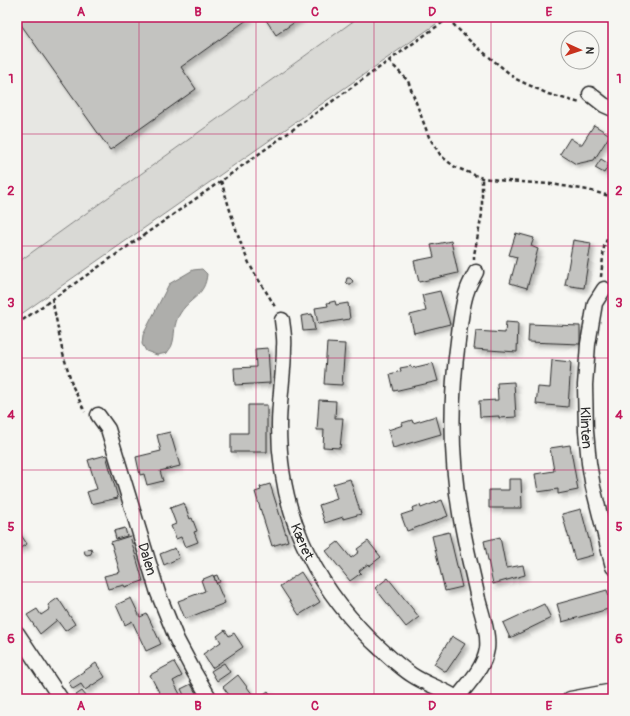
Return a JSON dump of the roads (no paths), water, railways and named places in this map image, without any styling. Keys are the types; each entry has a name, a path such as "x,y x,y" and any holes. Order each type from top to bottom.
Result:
{"street":[{"path":"590,94 604,106 613,109"},
{"name":"Kæret","path":"282,320 284,346 279,426 282,466 289,502 299,536 314,567 328,590 346,614 362,631 390,658 413,676 457,698 480,667 485,658 487,649 485,626 459,507 454,465 453,432 453,400 460,324 466,291 476,272"},
{"name":"Klinten","path":"604,289 595,303 588,344 585,385 586,431 589,463 595,494 613,567"},
{"name":"Dalen","path":"98,415 108,429 158,593 177,640 210,699"},
{"path":"17,633 61,699"},
{"path":"570,699 613,691"}]}
